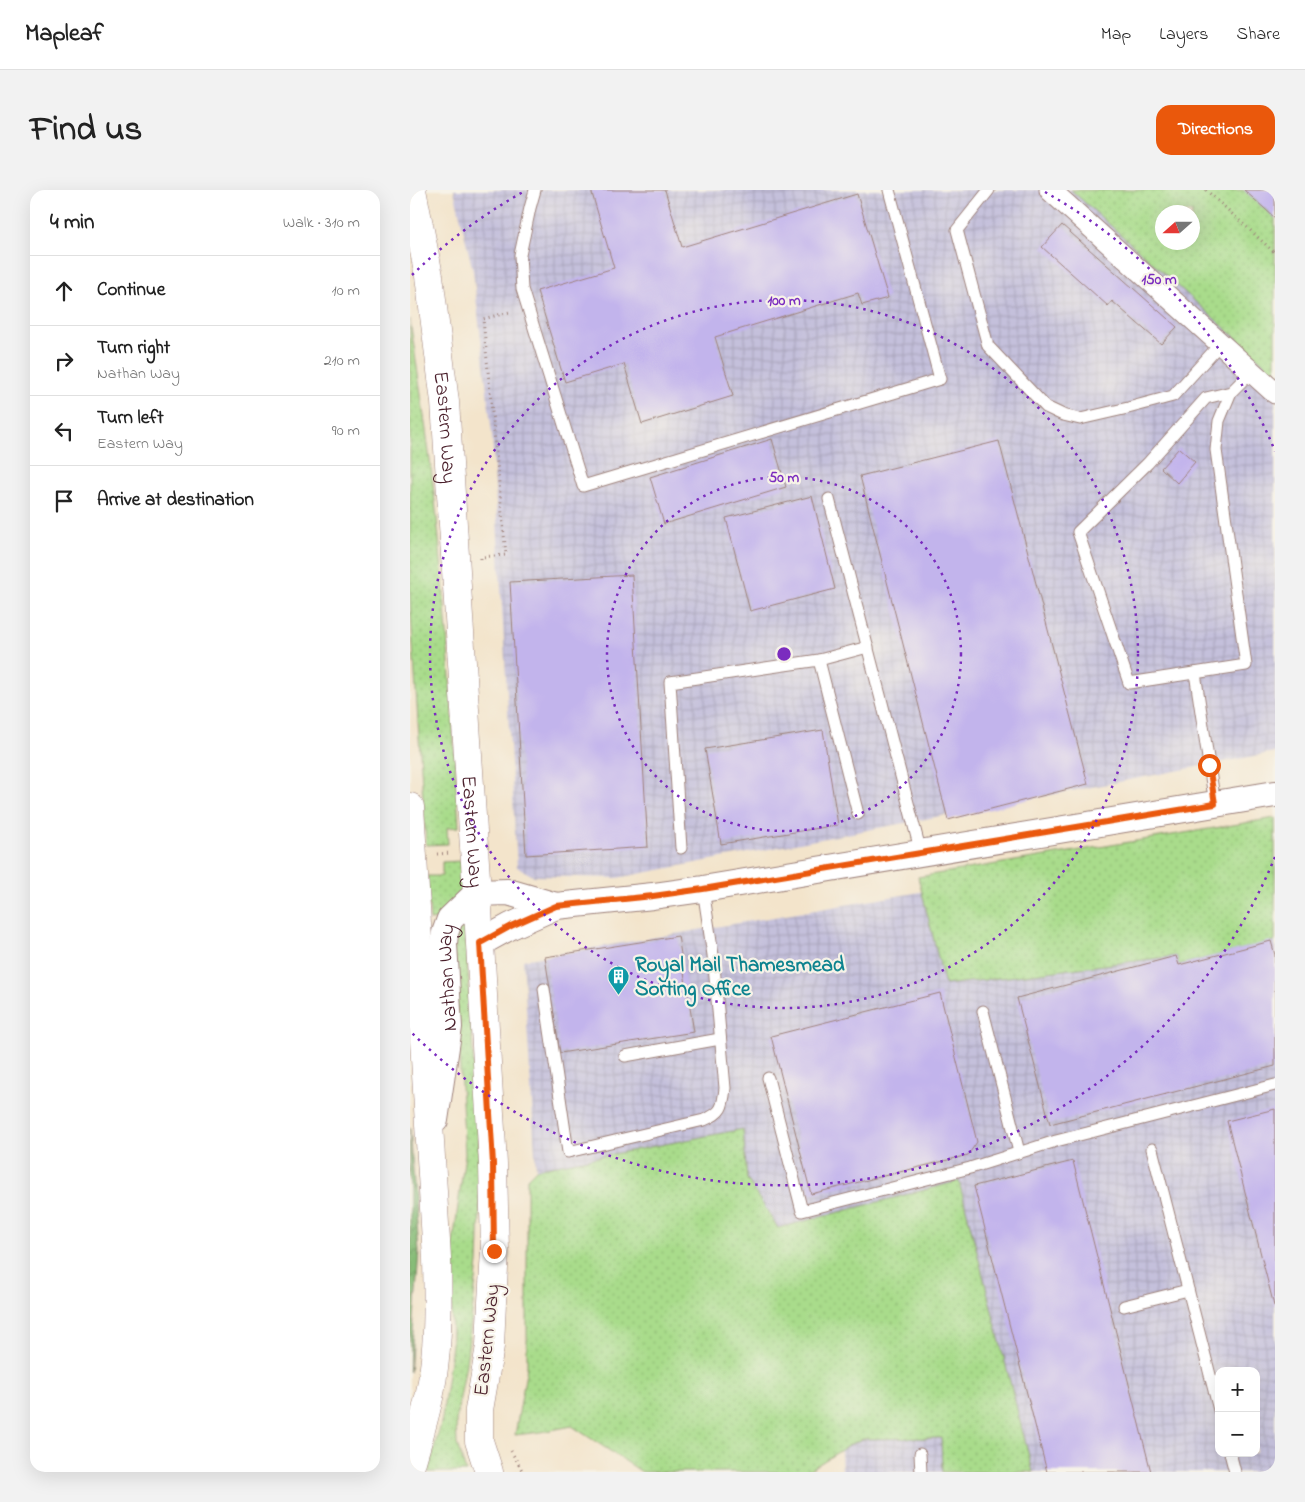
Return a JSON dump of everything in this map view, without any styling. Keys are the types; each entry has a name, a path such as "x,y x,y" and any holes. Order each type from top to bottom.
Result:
{"main road":[{"name":"Eastern Way","path":"412,190 429,276 445,402 477,893 493,1164 494,1251 490,1346 478,1410 479,1441 489,1472"},
{"path":"410,807 437,1258 438,1313 436,1353 430,1392 410,1468"}],"street":[{"path":"1050,190 1275,393"},
{"name":"Nathan Way","path":"480,943 511,926 556,906 703,889 1275,794"},
{"name":"Nathan Way","path":"430,1153 449,1027 444,944 445,933 450,919 477,893 508,892 556,906"}],"lane":[{"path":"536,190 530,208 520,255 522,289 582,486 940,379 889,190"},
{"path":"989,190 958,230 988,346 1046,407 1063,415 1080,419 1173,396 1220,344"},
{"path":"1232,392 1206,398 1148,463 1078,532 1128,683 1246,665 1216,450 1219,421 1232,392 1251,372"},
{"path":"830,499 920,853"},
{"path":"681,848 670,682 819,660 868,647"},
{"path":"819,660 858,814"},
{"path":"1195,673 1215,804"},
{"path":"544,989 568,1152 715,1116 723,1103 725,1088 713,955 703,889"},
{"path":"983,1011 1019,1152"},
{"path":"625,1056 720,1039"},
{"path":"768,1078 802,1211 970,1168 1056,1141 1275,1085"},
{"path":"1152,1149 1215,1395"},
{"path":"1124,1306 1188,1290"},
{"path":"920,1454 921,1472"},
{"path":"1230,1457 1231,1471"}],"path":[{"path":"1206,190 1275,253"},
{"path":"502,555 506,555 483,319 510,312 506,294 522,289"},
{"path":"434,860 434,854 453,853 453,845"},
{"path":"509,1448 523,1472"}],"shaded area":[{"path":"454,190 1071,190 1275,373 1275,752 617,878 533,876 517,867 492,434 473,271"},
{"path":"1275,831 1275,1472 1033,1472 959,1181 778,1228 747,1179 743,1129 536,1169 523,960"},
{"path":"942,1438 942,1472 842,1472 841,1450 863,1439"}],"green space":[{"path":"1071,190 1244,190 1275,218 1275,373"},
{"path":"410,319 442,566 459,827 447,828 448,844 426,845 410,598"},
{"path":"1275,818 1275,941 1179,965 1176,956 945,985 918,877"},
{"path":"461,861 463,889 439,919 430,920 427,876 442,876 442,862"},
{"path":"460,924 465,925 481,1180 478,1263 466,1364 456,1421 457,1444 466,1472 428,1472 442,1419 452,1345 451,1258 465,1154 453,949"},
{"path":"410,1128 419,1252 410,1372"},
{"path":"743,1129 747,1179 778,1228 959,1181 1033,1472 942,1472 941,1438 863,1439 851,1444 806,1472 642,1472 572,1426 515,1435 527,1367 527,1178 536,1169"}],"building":[{"path":"591,190 665,190 682,247 857,194 888,298 862,305 858,293 715,337 733,396 642,424 624,364 565,382 537,291 614,268"},
{"path":"1244,190 1273,190 1275,192 1275,218"},
{"path":"1062,225 1177,327 1161,344 1112,301 1108,306 1042,247"},
{"path":"772,439 786,487 664,524 650,477"},
{"path":"999,441 1088,784 948,820 860,476"},
{"path":"1179,448 1195,462 1177,483 1161,468"},
{"path":"812,496 835,589 750,611 726,518"},
{"path":"632,575 648,847 526,855 510,582"},
{"path":"823,730 838,825 721,844 705,749"},
{"name":"Royal Mail Thamesmead Sorting Office","path":"678,936 694,1032 560,1053 545,957"},
{"path":"1271,941 1275,955 1275,1066 1050,1124 1017,998 1176,956 1179,965"},
{"path":"940,993 977,1142 968,1155 811,1194 771,1036"},
{"path":"1275,1109 1275,1306 1274,1306 1227,1121"},
{"path":"1073,1161 1151,1472 1047,1472 974,1186"}],"place":[{"name":"Royal Mail Thamesmead Sorting Office","path":"619,995"}],"route":[{"path":"494,1251 493,1164 480,943 511,926 556,906 703,889 1215,804 1209,765"}]}
